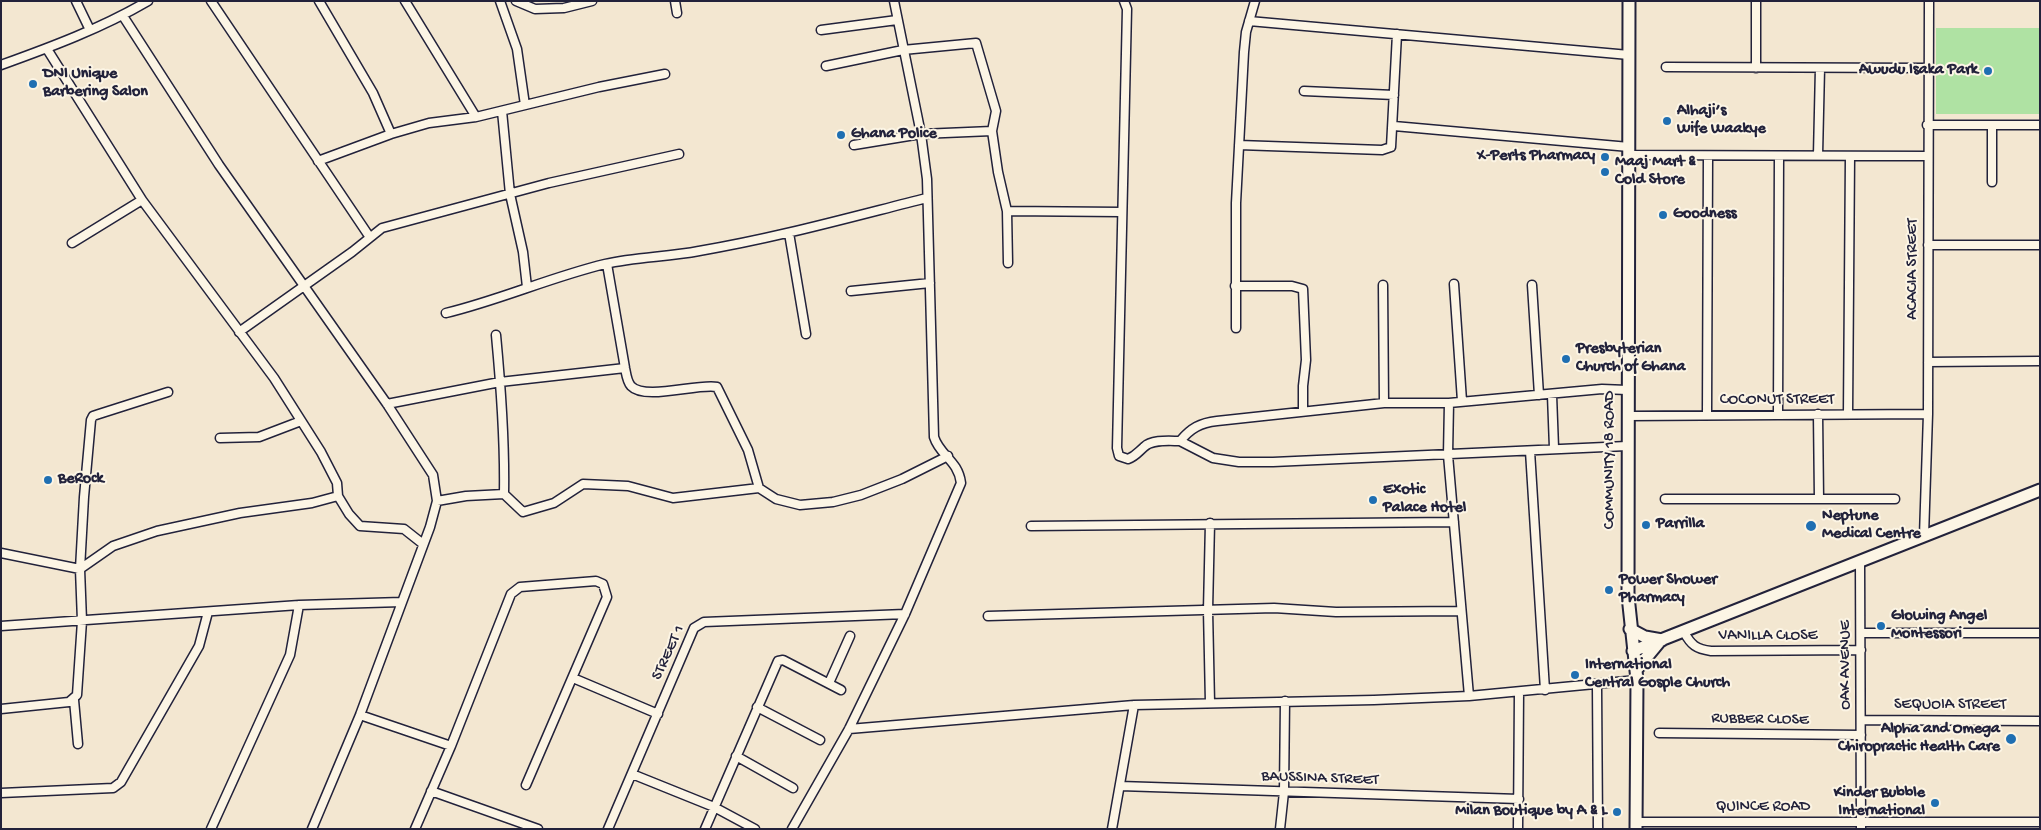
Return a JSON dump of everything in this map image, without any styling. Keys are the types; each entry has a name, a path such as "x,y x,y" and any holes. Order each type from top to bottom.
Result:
{"main road":[{"name":"COMMUNITY 18 ROAD","path":"1629,1 1627,446 1630,629 1636,675 1636,825"},
{"path":"1632,651 2040,490"},
{"path":"1630,629 1645,637 1662,640"},
{"path":"1636,675 1662,640"}],"street":[{"path":"76,1 90,30"},
{"path":"1,65 47,49 123,16 148,1"},
{"path":"211,1 369,236"},
{"path":"319,1 373,93 391,134"},
{"path":"405,1 476,117"},
{"path":"506,1 500,2 517,49 525,105"},
{"path":"516,1 535,9 564,8 592,1"},
{"path":"675,1 677,13"},
{"path":"792,829 849,729 905,614 961,483 960,473 948,456 936,444 934,437 926,173 921,134 894,1"},
{"path":"1124,1 1127,9 1116,448 1119,456 1128,459 1137,456 1145,445 1161,441 1180,441 1213,458 1239,462 1448,455 1554,448 1627,446"},
{"path":"1236,328 1239,146 1244,52 1249,21 1255,1"},
{"path":"1756,1 1756,68"},
{"name":"ACACIA STREET","path":"1924,536 1928,414 1929,1"},
{"path":"123,16 219,165 386,404 433,475 437,501 424,544 360,715 312,829"},
{"path":"821,30 897,20"},
{"path":"1249,21 1629,55"},
{"path":"1239,146 1387,150 1391,148 1394,126 1397,34"},
{"path":"826,66 903,50 976,43 996,111 992,131 998,172 1008,211 1008,263"},
{"path":"47,49 142,200 302,421 337,484 338,496 349,514 360,526 404,529 424,544"},
{"path":"1666,67 1928,68"},
{"path":"1818,156 1820,68"},
{"path":"318,161 391,134 429,123 476,117 665,74"},
{"path":"1304,90 1394,95"},
{"path":"502,111 510,194 523,252 527,287"},
{"path":"1928,125 2040,125"},
{"path":"1992,125 1992,182"},
{"path":"1394,126 1629,151 1708,156 1928,156"},
{"path":"854,145 921,134 992,131"},
{"path":"239,332 352,252 369,236 391,225 549,183 679,154"},
{"path":"1707,414 1708,156"},
{"path":"1778,414 1779,156"},
{"path":"1848,414 1850,156"},
{"path":"446,313 486,304 527,287 607,264 698,252 789,233 927,198"},
{"path":"72,243 142,200"},
{"path":"1008,211 1121,212"},
{"path":"789,233 806,334"},
{"path":"1928,245 2040,245"},
{"path":"607,264 625,368 630,384 635,389 654,392 717,387 748,450 759,488"},
{"path":"851,291 930,283"},
{"path":"1454,284 1462,401"},
{"path":"1383,285 1384,403"},
{"path":"1532,285 1539,396"},
{"path":"1236,286 1292,286 1302,289 1306,360 1303,411"},
{"path":"496,335 506,478 504,494"},
{"path":"1928,362 2040,361"},
{"path":"386,404 500,382 625,368"},
{"path":"1180,441 1190,429 1202,423 1303,411 1384,403 1449,402 1552,395 1602,389 1627,390"},
{"path":"78,744 74,700 77,695 82,621 80,569 91,420 93,416 168,392"},
{"path":"1552,395 1554,448"},
{"path":"1449,402 1448,455 1469,696"},
{"path":"1818,414 1818,499"},
{"name":"COCONUT STREET","path":"1627,416 1928,414"},
{"path":"220,438 259,437 302,421"},
{"path":"1530,450 1545,690"},
{"path":"437,501 466,496 504,494 523,512 554,503 583,484 628,486 673,498 759,488 776,499 800,505 833,502 869,492 948,456"},
{"path":"1,553 80,569 113,546 157,531 240,513 338,496"},
{"path":"1664,499 1895,499"},
{"path":"1031,526 1454,522"},
{"path":"1210,523 1208,610 1210,702"},
{"name":"OAK AVENUE","path":"1860,562 1862,633 1861,826"},
{"path":"415,829 451,746 511,594 516,589 596,581 606,588 607,597 526,785"},
{"path":"1,626 299,605 402,602"},
{"path":"211,829 290,655 299,605"},
{"path":"988,616 1274,608 1336,612 1461,611"},
{"path":"1,793 113,788 121,782 199,646 208,612"},
{"name":"STREET 1","path":"608,829 692,631 699,624 905,614"},
{"name":"VANILLA CLOSE","path":"1684,632 1691,644 1699,649 1711,651 1861,650"},
{"path":"1862,633 2040,633"},
{"path":"829,683 850,636"},
{"path":"705,829 778,661 783,660 840,690"},
{"path":"849,729 1134,705 1469,696 1597,686 1636,675"},
{"path":"573,678 658,714"},
{"path":"1597,686 1598,829"},
{"path":"1518,829 1519,692"},
{"path":"1,709 74,700"},
{"path":"1280,829 1284,792 1285,701"},
{"path":"1112,829 1134,705"},
{"path":"757,707 820,740"},
{"path":"360,715 451,746"},
{"name":"SEQUOIA STREET","path":"1861,720 2040,720"},
{"name":"RUBBER CLOSE","path":"1659,733 1861,735"},
{"path":"736,756 793,788"},
{"path":"632,774 714,807 755,829"},
{"name":"BAUSSINA STREET","path":"1120,786 1519,799"},
{"path":"431,791 538,829"},
{"name":"QUINCE ROAD","path":"1636,825 1861,826 2040,822"}],"green space":[{"name":"Awudu Isaka Park","path":"1936,28 2040,28 2040,114 1936,114"}],"place":[{"name":"Awudu Isaka Park","path":"1988,71"},
{"name":"DNI Unique Barbering Salon","path":"33,84"},
{"name":"Alhaji’s Wife Waakye","path":"1667,121"},
{"name":"Ghana Police","path":"841,135"},
{"name":"X-Perts Pharmacy","path":"1605,157"},
{"name":"Maaj Mart & Cold Store","path":"1605,172"},
{"name":"Goodness","path":"1663,215"},
{"name":"Presbyterian Church of Ghana","path":"1566,359"},
{"name":"BeRock","path":"48,480"},
{"name":"Exotic Palace Hotel","path":"1373,500"},
{"name":"Parrilla","path":"1646,525"},
{"name":"Neptune Medical Centre","path":"1811,526"},
{"name":"Power Shower Pharmacy","path":"1609,590"},
{"name":"Glowing Angel Montessori","path":"1881,626"},
{"name":"International Central Gosple Church","path":"1575,675"},
{"name":"Alpha and Omega Chiropractic Health Care","path":"2011,739"},
{"name":"Kinder Bubble International","path":"1935,803"},
{"name":"Milan Boutique by A & L","path":"1617,812"}]}
